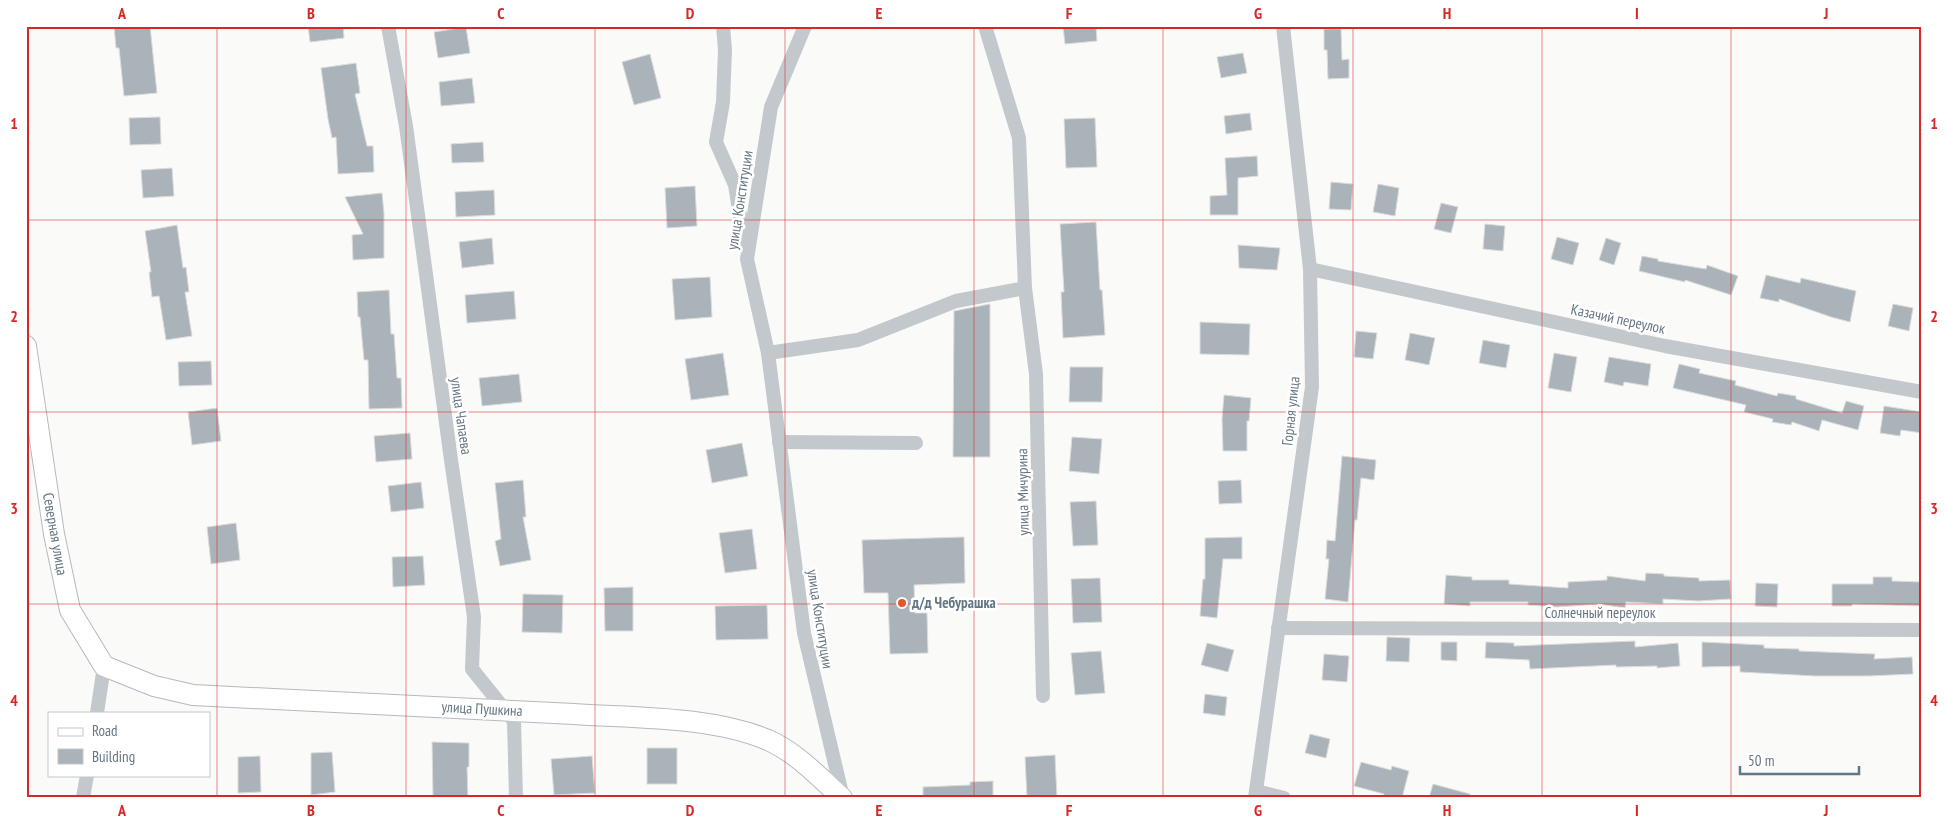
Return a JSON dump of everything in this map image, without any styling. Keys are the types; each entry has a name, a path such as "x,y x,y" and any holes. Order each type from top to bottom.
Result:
{"main road":[{"name":"Северная улица","path":"26,346 54,534 70,610 104,666"},
{"name":"улица Пушкина","path":"104,666 154,686 193,695 506,710 674,721 729,728 768,740 803,762 842,798"}],"street":[{"name":"улица Чапаева","path":"388,26 406,126 474,617 472,669 514,721 516,798"},
{"path":"723,26 725,50 724,102 716,142 735,185 748,259"},
{"name":"улица Конституции","path":"805,26 771,108 748,259 768,353 804,632 842,798"},
{"name":"улица Мичурина","path":"985,26 1019,138 1025,288 1036,374 1043,696"},
{"name":"Горная улица","path":"1256,794 1312,387 1310,268 1283,26"},
{"name":"Казачий переулок","path":"1310,268 1666,346 1922,392"},
{"path":"768,353 858,340 956,301 1025,288"},
{"path":"779,442 916,443"},
{"name":"Солнечный переулок","path":"1278,628 1922,630"},
{"path":"97,712 104,666"},
{"path":"83,798 87,776"},
{"path":"1256,794 1284,798"}],"building":[{"path":"114,26 150,26 157,93 124,96 119,48 116,48"},
{"path":"308,26 343,26 344,38 310,42"},
{"path":"1063,26 1096,26 1097,41 1065,44"},
{"path":"466,27 470,53 438,58 434,32"},
{"path":"1324,29 1341,29 1342,60 1349,59 1349,78 1328,79 1327,50 1324,50"},
{"path":"1243,53 1247,73 1221,78 1217,57"},
{"path":"650,54 661,98 634,105 622,62"},
{"path":"356,63 360,93 355,94 367,146 373,146 374,172 338,174 336,137 332,138 321,68"},
{"path":"472,78 475,103 441,106 439,82"},
{"path":"1250,113 1252,130 1226,134 1224,116"},
{"path":"160,117 161,144 130,145 129,118"},
{"path":"1095,118 1097,167 1066,168 1064,119"},
{"path":"483,142 484,162 452,163 451,144"},
{"path":"1257,156 1258,176 1238,178 1238,215 1210,215 1210,196 1227,195 1225,158"},
{"path":"172,168 174,196 143,198 141,170"},
{"path":"1331,182 1353,184 1351,210 1329,209"},
{"path":"1378,184 1399,188 1395,216 1373,212"},
{"path":"695,186 697,226 667,228 665,188"},
{"path":"494,190 495,215 456,217 455,192"},
{"path":"382,193 384,258 353,260 352,235 363,234 345,197"},
{"path":"1441,203 1458,207 1451,233 1434,229"},
{"path":"1096,222 1105,335 1063,338 1061,292 1064,292 1060,224"},
{"path":"1485,224 1505,226 1503,251 1483,249"},
{"path":"177,225 183,268 186,267 189,292 185,292 192,336 166,340 159,296 152,297 149,272 151,272 145,231"},
{"path":"1557,237 1579,243 1573,265 1551,259"},
{"path":"492,238 494,264 462,268 459,242"},
{"path":"1606,238 1621,243 1614,265 1599,260"},
{"path":"1238,245 1280,248 1277,270 1239,268"},
{"path":"1642,256 1658,259 1658,261 1706,269 1707,265 1738,276 1731,295 1685,280 1685,282 1639,271"},
{"path":"1766,275 1800,283 1801,278 1856,291 1850,322 1779,299 1779,302 1760,298"},
{"path":"710,277 712,317 675,320 672,279"},
{"path":"389,290 391,334 394,334 397,378 401,378 402,408 369,409 368,360 364,360 360,317 358,317 357,292"},
{"path":"514,291 516,319 467,323 465,295"},
{"path":"990,304 990,457 953,457 954,311"},
{"path":"1893,304 1913,308 1909,331 1888,326"},
{"path":"1200,322 1250,324 1249,355 1200,354"},
{"path":"1356,331 1377,333 1373,359 1354,357"},
{"path":"1410,333 1435,338 1429,365 1405,360"},
{"path":"1483,340 1510,345 1506,368 1479,363"},
{"path":"723,353 729,395 691,400 685,359"},
{"path":"1554,353 1577,357 1571,392 1548,388"},
{"path":"1609,357 1651,364 1648,386 1624,382 1623,386 1604,382"},
{"path":"211,361 212,385 179,386 178,362"},
{"path":"1679,364 1700,369 1699,373 1736,381 1735,385 1777,396 1778,393 1796,396 1796,399 1842,413 1846,401 1864,406 1858,430 1822,420 1819,431 1792,422 1791,425 1772,422 1773,419 1744,412 1746,405 1673,388"},
{"path":"1070,367 1103,367 1102,402 1069,402"},
{"path":"519,374 522,402 482,406 479,378"},
{"path":"1224,395 1251,398 1249,421 1247,421 1247,451 1223,451 1222,419"},
{"path":"1884,406 1922,412 1922,433 1901,430 1900,436 1880,433"},
{"path":"217,408 221,441 192,445 188,412"},
{"path":"410,433 412,459 376,462 374,436"},
{"path":"1072,437 1102,439 1099,474 1069,471"},
{"path":"742,443 748,476 712,483 706,450"},
{"path":"1342,456 1376,460 1374,480 1361,478 1357,520 1355,520 1348,602 1325,599 1329,559 1326,559 1327,540 1335,541"},
{"path":"523,480 526,517 523,517 531,560 500,566 495,541 501,539 495,483"},
{"path":"1241,480 1242,503 1219,504 1218,481"},
{"path":"421,482 424,508 391,512 388,486"},
{"path":"1096,501 1098,545 1073,546 1070,502"},
{"path":"236,523 240,560 211,564 207,527"},
{"path":"752,529 757,569 725,573 719,533"},
{"name":"д/д Чебурашка","path":"964,537 965,583 914,585 915,613 927,613 928,653 890,654 888,593 864,593 862,540"},
{"path":"1242,537 1242,559 1223,559 1217,618 1200,616 1203,579 1205,579 1205,538"},
{"path":"423,556 425,585 393,587 392,557"},
{"path":"1646,573 1699,578 1699,581 1730,580 1731,599 1698,601 1663,599 1663,604 1626,602 1625,608 1599,604 1557,607 1528,605 1528,602 1470,602 1470,606 1444,604 1446,575 1472,577 1472,580 1509,580 1509,584 1568,588 1568,582 1607,580 1607,576 1645,581"},
{"path":"1873,577 1892,577 1892,581 1922,582 1922,606 1852,604 1852,606 1832,606 1832,584 1873,584"},
{"path":"1100,578 1102,622 1073,623 1071,579"},
{"path":"1756,583 1778,584 1777,607 1755,606"},
{"path":"633,587 633,631 605,631 604,588"},
{"path":"523,594 563,595 562,633 522,632"},
{"path":"767,605 768,639 716,640 715,606"},
{"path":"1387,637 1410,638 1409,662 1386,661"},
{"path":"1635,641 1635,647 1678,643 1680,666 1657,668 1657,666 1616,667 1616,665 1530,669 1529,660 1485,658 1486,642 1514,643 1514,646"},
{"path":"1441,642 1457,642 1457,661 1441,660"},
{"path":"1702,642 1764,645 1764,648 1799,649 1799,651 1875,654 1874,659 1912,657 1913,674 1815,676 1740,672 1740,666 1702,667"},
{"path":"1207,643 1234,650 1228,672 1201,665"},
{"path":"1101,651 1105,693 1075,695 1071,653"},
{"path":"1324,654 1349,656 1347,682 1322,680"},
{"path":"1205,694 1227,697 1225,716 1203,713"},
{"path":"1310,734 1330,739 1326,758 1305,753"},
{"path":"432,742 469,743 469,767 467,767 468,798 433,798"},
{"path":"647,748 677,748 677,784 647,784"},
{"path":"332,752 335,792 311,795 311,753"},
{"path":"1055,755 1057,798 1027,798 1025,757"},
{"path":"260,756 261,792 238,793 238,757"},
{"path":"592,756 595,793 554,795 551,759"},
{"path":"1361,762 1391,770 1392,766 1409,771 1402,798 1383,798 1384,794 1354,786"},
{"path":"993,781 993,798 923,798 923,787 970,785 970,782"},
{"path":"1433,784 1470,794 1470,798 1429,798"}],"place":[{"name":"д/д Чебурашка","path":"902,603"}]}
